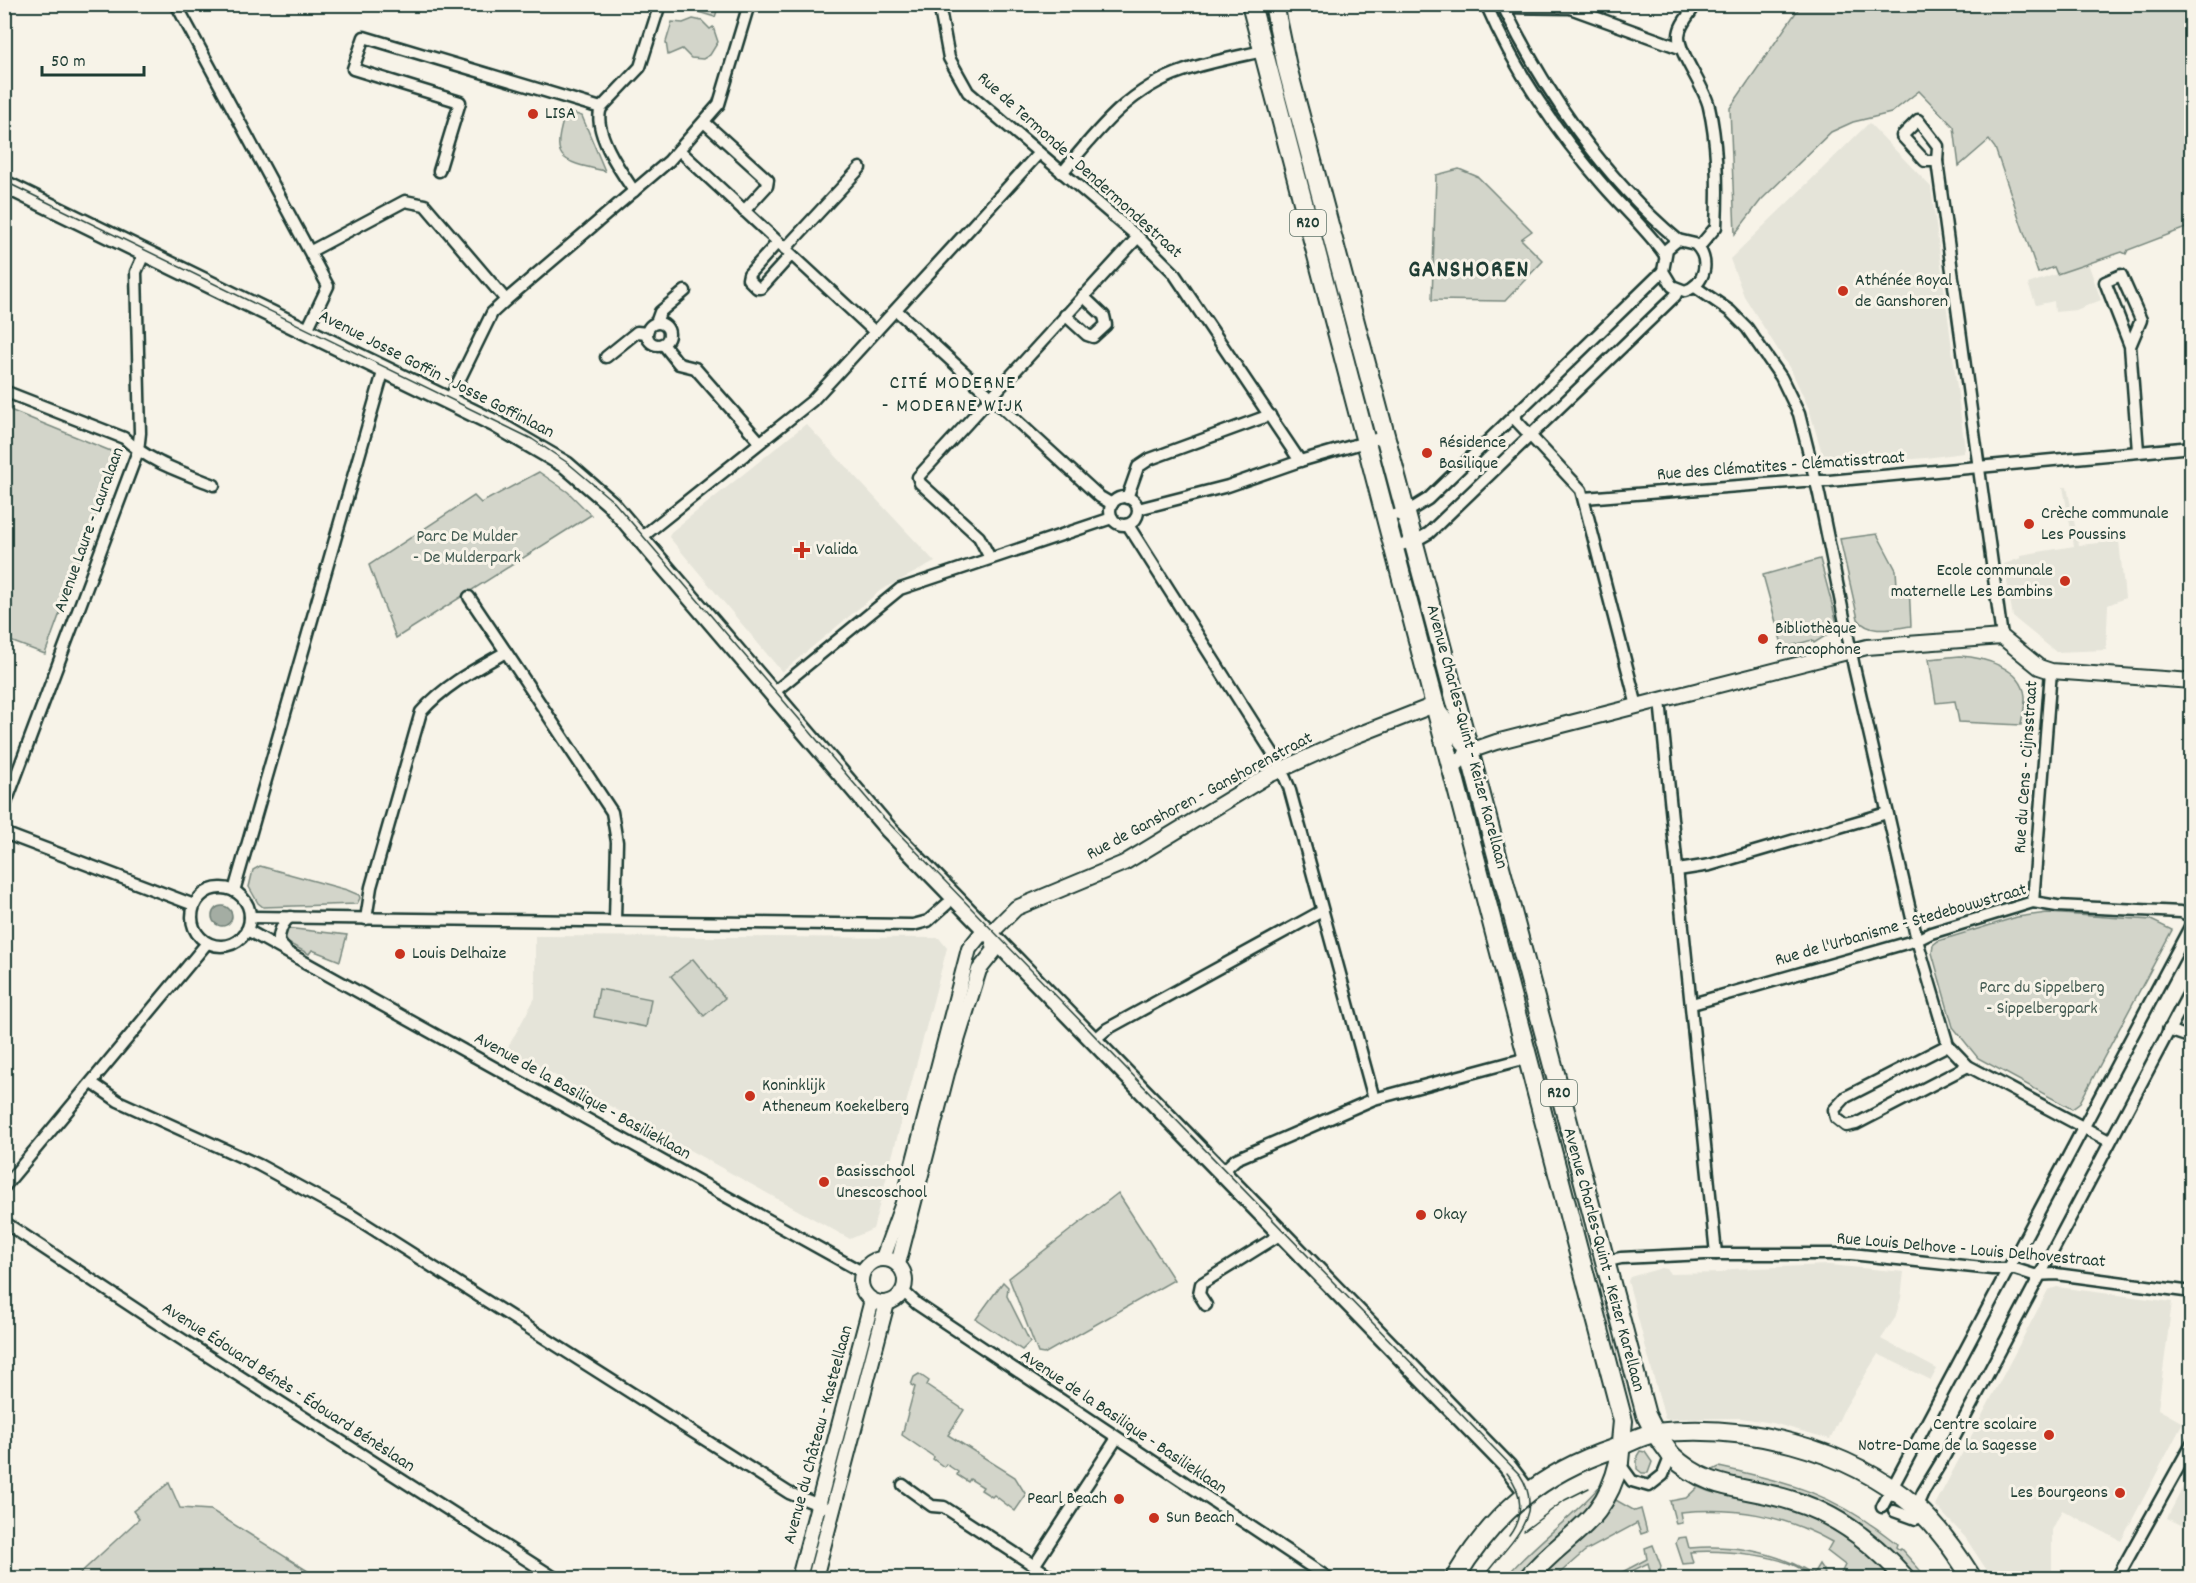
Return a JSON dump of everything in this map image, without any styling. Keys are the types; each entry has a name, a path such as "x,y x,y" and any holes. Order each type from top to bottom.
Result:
{"main road":[{"name":"Avenue Charles-Quint - Keizer Karellaan","path":"1251,4 1394,546 1450,770 1623,1421 1620,1454"},
{"name":"Avenue Charles-Quint - Keizer Karellaan","path":"1274,4 1287,67 1415,542 1603,1262 1638,1392 1655,1433"},
{"name":"Avenue Josse Goffin - Josse Goffinlaan","path":"4,184 449,401 530,442 566,465 599,491 642,537 846,781 993,942"},
{"name":"Avenue Josse Goffin - Josse Goffinlaan","path":"846,781 857,807 947,904 993,942"},
{"path":"993,942 1093,1041 1507,1466 1527,1492"},
{"path":"1455,1578 1489,1532 1527,1492 1579,1460 1620,1454 1655,1433 1715,1432 1766,1437 1818,1452 1860,1470 1891,1488 1938,1534 1972,1578"},
{"name":"R20","path":"1655,1433 1671,1455 1694,1474 1713,1484 1794,1501 1836,1520 1873,1546 1905,1578"},
{"name":"R20","path":"1528,1578 1599,1510 1613,1485 1620,1454"}],"street":[{"path":"176,4 328,286 306,332"},
{"path":"633,191 617,166 600,126 601,108 640,67 660,4"},
{"path":"449,401 492,313 679,150 719,104 749,4"},
{"name":"Rue de Termonde - Dendermondestraat","path":"939,4 949,58 968,92 1138,237 1173,272 1300,461"},
{"path":"1486,4 1520,69 1552,120 1603,185 1665,255"},
{"path":"1696,4 1680,30 1680,48 1709,105 1716,150 1716,227 1699,247"},
{"path":"1502,5 1532,60 1590,145 1617,178 1678,240 1691,241 1699,247 1703,256 1704,275 1695,287 1684,291 1678,290 1666,279 1663,271 1667,249 1678,240"},
{"path":"1502,5 1570,8 1680,48"},
{"path":"439,171 460,102 353,69 364,37 601,108"},
{"path":"1062,173 1108,117 1149,86 1184,70 1263,51"},
{"path":"704,122 768,180 767,186 744,211"},
{"path":"679,150 875,332"},
{"path":"642,537 812,401 1039,153"},
{"path":"1937,161 2002,638"},
{"path":"785,248 860,168"},
{"path":"311,251 405,201 416,201 425,205 506,300"},
{"path":"990,558 979,537 920,483 918,477 1138,237"},
{"name":"Avenue Laure - Lauralaan","path":"4,808 138,451 140,433 136,272 145,252"},
{"path":"1386,517 1407,512 1428,499 1663,271"},
{"path":"2130,346 2140,320 2121,275 2105,282 2130,346 2138,451"},
{"path":"1695,287 1730,311 1747,328 1776,368 1799,414 1816,481 1887,813 1917,940 1948,1045 1968,1066 2109,1141"},
{"path":"1394,546 1415,542 1429,533 1675,296 1678,290"},
{"path":"656,323 660,312 685,291"},
{"path":"1065,315 1087,335 1093,337 1106,325 1104,316 1083,296"},
{"path":"896,310 1100,497 1112,504"},
{"path":"656,323 662,324 669,331 669,336 663,344 654,345 647,333 651,325 656,323"},
{"path":"606,357 637,332 647,333"},
{"path":"663,344 679,364 695,368 760,442"},
{"path":"234,891 384,369"},
{"path":"4,392 124,438 138,451 214,485"},
{"path":"1127,498 1138,467 1150,459 1270,415"},
{"path":"1512,417 1581,490 1637,706"},
{"path":"1138,509 1228,486 1300,461 1386,436"},
{"name":"Rue des Clématites - Clématisstraat","path":"1584,498 1980,468 2192,447"},
{"path":"1127,498 1133,501 1138,509 1136,518 1128,525 1120,525 1112,518 1112,504 1117,500 1127,498"},
{"path":"772,693 900,589 1112,518"},
{"path":"1128,525 1281,769 1289,787 1374,1099"},
{"path":"469,597 612,812 617,842 615,920"},
{"path":"1450,770 1470,751 1873,646 2002,638 2039,667 2051,670 2192,681"},
{"path":"366,919 372,887 421,712 436,696 461,677 506,652"},
{"name":"Rue du Cens - Cijnsstraat","path":"2033,902 2051,670"},
{"path":"1660,700 1716,1254"},
{"path":"1434,705 1470,751"},
{"name":"Rue de Ganshoren - Ganshorenstraat","path":"993,942 1016,908 1124,863 1281,769 1434,705"},
{"path":"1678,870 1710,865 1887,813"},
{"path":"4,833 194,905"},
{"path":"227,888 234,891 246,902 250,917 247,930 230,945 207,943 200,938 192,922 194,905 204,893 211,889 227,888"},
{"name":"Rue de l'Urbanisme - Stedebouwstraat","path":"1692,1004 1917,940 1931,933 2033,902 2057,906 2181,912 2192,917"},
{"path":"250,917 913,925 927,921 947,904"},
{"path":"1093,1041 1107,1029 1322,911"},
{"path":"285,949 279,943 279,937 286,920 291,917"},
{"path":"1882,1507 2192,923"},
{"name":"Avenue de la Basilique - Basilieklaan","path":"247,930 285,949 862,1272"},
{"path":"884,1258 903,1203 969,949 993,942"},
{"path":"898,1264 947,1073 979,970 993,942"},
{"path":"4,1187 207,943"},
{"path":"1894,1511 1913,1512 2192,987"},
{"path":"2169,1030 2192,1038"},
{"path":"1948,1045 1846,1097 1834,1110 1836,1118 1846,1126 1856,1124 1968,1066"},
{"path":"1221,1173 1236,1159 1374,1099 1527,1058"},
{"path":"92,1083 118,1101 259,1165 351,1215 789,1493 833,1510"},
{"name":"Avenue Édouard Bénès - Édouard Bénèslaan","path":"4,1222 172,1334 555,1578"},
{"path":"1206,1305 1199,1294 1201,1284 1281,1234"},
{"name":"Rue Louis Delhove - Louis Delhovestraat","path":"1603,1262 1621,1258 1716,1254 1851,1254 2007,1269 2192,1292"},
{"path":"884,1258 898,1264 906,1276 903,1291 899,1297 887,1303 872,1300 861,1285 862,1272 869,1264 884,1258"},
{"name":"Avenue de la Basilique - Basilieklaan","path":"903,1291 917,1304 1328,1578"},
{"name":"Avenue du Château - Kasteellaan","path":"800,1578 872,1300"},
{"name":"Avenue du Château - Kasteellaan","path":"814,1578 887,1303"},
{"path":"1034,1566 1117,1438"},
{"path":"2117,1578 2192,1443"},
{"path":"1620,1454 1632,1481 1651,1485 1663,1476 1671,1455"},
{"path":"903,1485 932,1506 944,1507 1053,1578"}],"shaded area":[{"name":"Athénée Royal de Ganshoren","path":"1869,123 1931,187 1965,449 1963,453 1926,458 1832,465 1824,460 1809,409 1792,372 1744,296 1730,259"},
{"path":"2088,263 2101,300 2076,310 2055,312 2054,301 2036,305 2028,284"},
{"name":"Valida","path":"806,424 935,562 881,590 782,672 669,537 671,532"},
{"name":"Ecole communale maternelle Les Bambins","path":"2063,487 2067,487 2079,545 2119,541 2125,598 2108,605 2106,650 2056,652 2013,617 2004,564 2021,558 2021,555 2074,546"},
{"path":"222,906 229,909 232,916 229,923 222,926 215,923 212,916 215,909"},
{"name":"Koninklijk Atheneum Koekelberg","path":"535,936 939,938 947,948 873,1229 850,1239 507,1049 535,998"},
{"path":"1829,1265 1904,1272 1901,1298 1895,1318 1881,1339 1937,1369 1931,1380 1878,1354 1843,1411 1830,1439 1773,1423 1741,1418 1665,1419 1628,1281 1630,1277 1662,1268 1667,1269 1670,1274 1722,1273 1731,1269"},
{"name":"Centre scolaire Notre-Dame de la Sagesse","path":"2057,1287 2172,1302 2158,1409 2183,1423 2121,1541 2062,1510 2052,1530 2052,1578 1992,1578 1965,1537 1935,1505 2048,1290"},
{"path":"2191,1472 2192,1530 2167,1518"}],"green space":[{"path":"689,4 719,5 715,17 688,9"},
{"path":"1801,5 2191,5 2191,226 2128,250 2126,254 2122,252 2057,274 2054,267 2038,273 1995,148 1989,140 1959,166 1954,127 1919,91 1891,113 1853,122 1831,132 1761,200 1735,234 1730,108"},
{"path":"693,19 702,21 710,29 713,27 718,42 710,55 703,59 691,58 682,49 668,55 666,42 672,22 683,23"},
{"path":"566,111 582,116 605,171 577,164 562,155 559,139"},
{"path":"1459,169 1478,177 1532,231 1521,239 1543,261 1505,301 1432,300 1436,175"},
{"path":"5,408 118,454 45,654 5,639"},
{"name":"Parc De Mulder - De Mulderpark","path":"539,472 568,492 591,515 396,638 369,565 474,496 481,503"},
{"path":"1877,534 1896,570 1897,586 1909,586 1911,626 1876,629 1869,628 1858,619 1840,539"},
{"path":"1820,559 1837,623 1835,630 1814,643 1812,640 1783,648 1763,575"},
{"path":"1960,656 1990,662 2009,671 2017,678 2025,696 2021,725 1959,722 1955,701 1936,703 1929,659"},
{"path":"260,866 347,890 359,895 360,898 357,904 263,907 258,903 249,887 253,870"},
{"name":"Parc du Sippelberg - Sippelbergpark","path":"2047,913 2151,920 2172,930 2079,1104 2072,1109 1978,1058 1953,1027 1932,953 1933,945 1938,941 2017,917"},
{"path":"286,928 347,935 340,961 312,950 309,954 288,943 284,935"},
{"path":"693,959 725,998 704,1016 671,976"},
{"path":"599,989 651,999 646,1027 594,1017"},
{"path":"1118,1193 1174,1280 1044,1354 1038,1353 1009,1278"},
{"path":"1003,1282 1008,1287 1007,1296 1030,1342 1022,1350 976,1319"},
{"path":"919,1374 929,1381 927,1385 964,1410 948,1435 1015,1477 1026,1495 1015,1511 994,1495 992,1497 981,1490 983,1487 970,1479 968,1482 957,1475 958,1472 946,1464 944,1467 933,1459 934,1457 902,1435 915,1387 911,1385 914,1377"},
{"path":"1640,1451 1645,1452 1652,1462 1648,1473 1642,1473 1637,1469 1637,1456"},
{"path":"1719,1467 1767,1478 1810,1492 1850,1511 1897,1544 1896,1547 1901,1549 1927,1578 1913,1578 1888,1550 1709,1472"},
{"path":"169,1483 180,1508 211,1510 319,1578 75,1578 139,1519 133,1511"},
{"path":"1698,1487 1722,1495 1783,1507 1818,1521 1850,1540 1892,1578 1839,1578 1845,1565 1827,1551 1832,1542 1814,1532 1777,1519 1739,1512 1700,1511 1680,1512 1682,1523 1676,1524 1670,1501 1686,1498"},
{"path":"1598,1488 1601,1491 1594,1504 1519,1578 1505,1578 1516,1565"},
{"path":"1614,1499 1635,1511 1641,1509 1647,1532 1641,1534 1637,1523 1585,1551 1554,1578 1537,1578"},
{"path":"1686,1537 1689,1548 1738,1548 1784,1560 1813,1574 1819,1564 1825,1573 1822,1578 1811,1578 1789,1563 1773,1558 1718,1551 1690,1552 1693,1563 1683,1564 1676,1543 1678,1538"},
{"path":"1653,1545 1661,1566 1660,1571 1651,1574 1648,1563 1618,1578 1611,1578 1647,1559 1645,1548"}],"tram line":[{"path":"4,181 532,439 568,463 614,502 881,815 1520,1475 1527,1490 1529,1504 1526,1518 1520,1531 1483,1578"},
{"path":"1507,1473 1516,1488 1520,1504 1517,1520 1509,1536"},
{"path":"1524,1531 1565,1500 1589,1488"}],"place":[{"name":"LISA","path":"533,114"},
{"name":"Athénée Royal de Ganshoren","path":"1843,291"},
{"name":"Résidence Basilique","path":"1427,453"},
{"name":"Crèche communale Les Poussins","path":"2029,524"},
{"name":"Valida","path":"802,550"},
{"name":"Ecole communale maternelle Les Bambins","path":"2065,581"},
{"name":"Bibliothèque francophone","path":"1763,639"},
{"name":"Louis Delhaize","path":"400,954"},
{"name":"Koninklijk Atheneum Koekelberg","path":"750,1096"},
{"name":"Basisschool Unescoschool","path":"824,1182"},
{"name":"Okay","path":"1421,1215"},
{"name":"Centre scolaire Notre-Dame de la Sagesse","path":"2049,1435"},
{"name":"Les Bourgeons","path":"2120,1493"},
{"name":"Pearl Beach","path":"1119,1499"},
{"name":"Sun Beach","path":"1154,1518"}],"district":[{"name":"GANSHOREN","path":"1469,271"},
{"name":"CITÉ MODERNE - MODERNE WIJK","path":"953,396"}]}
